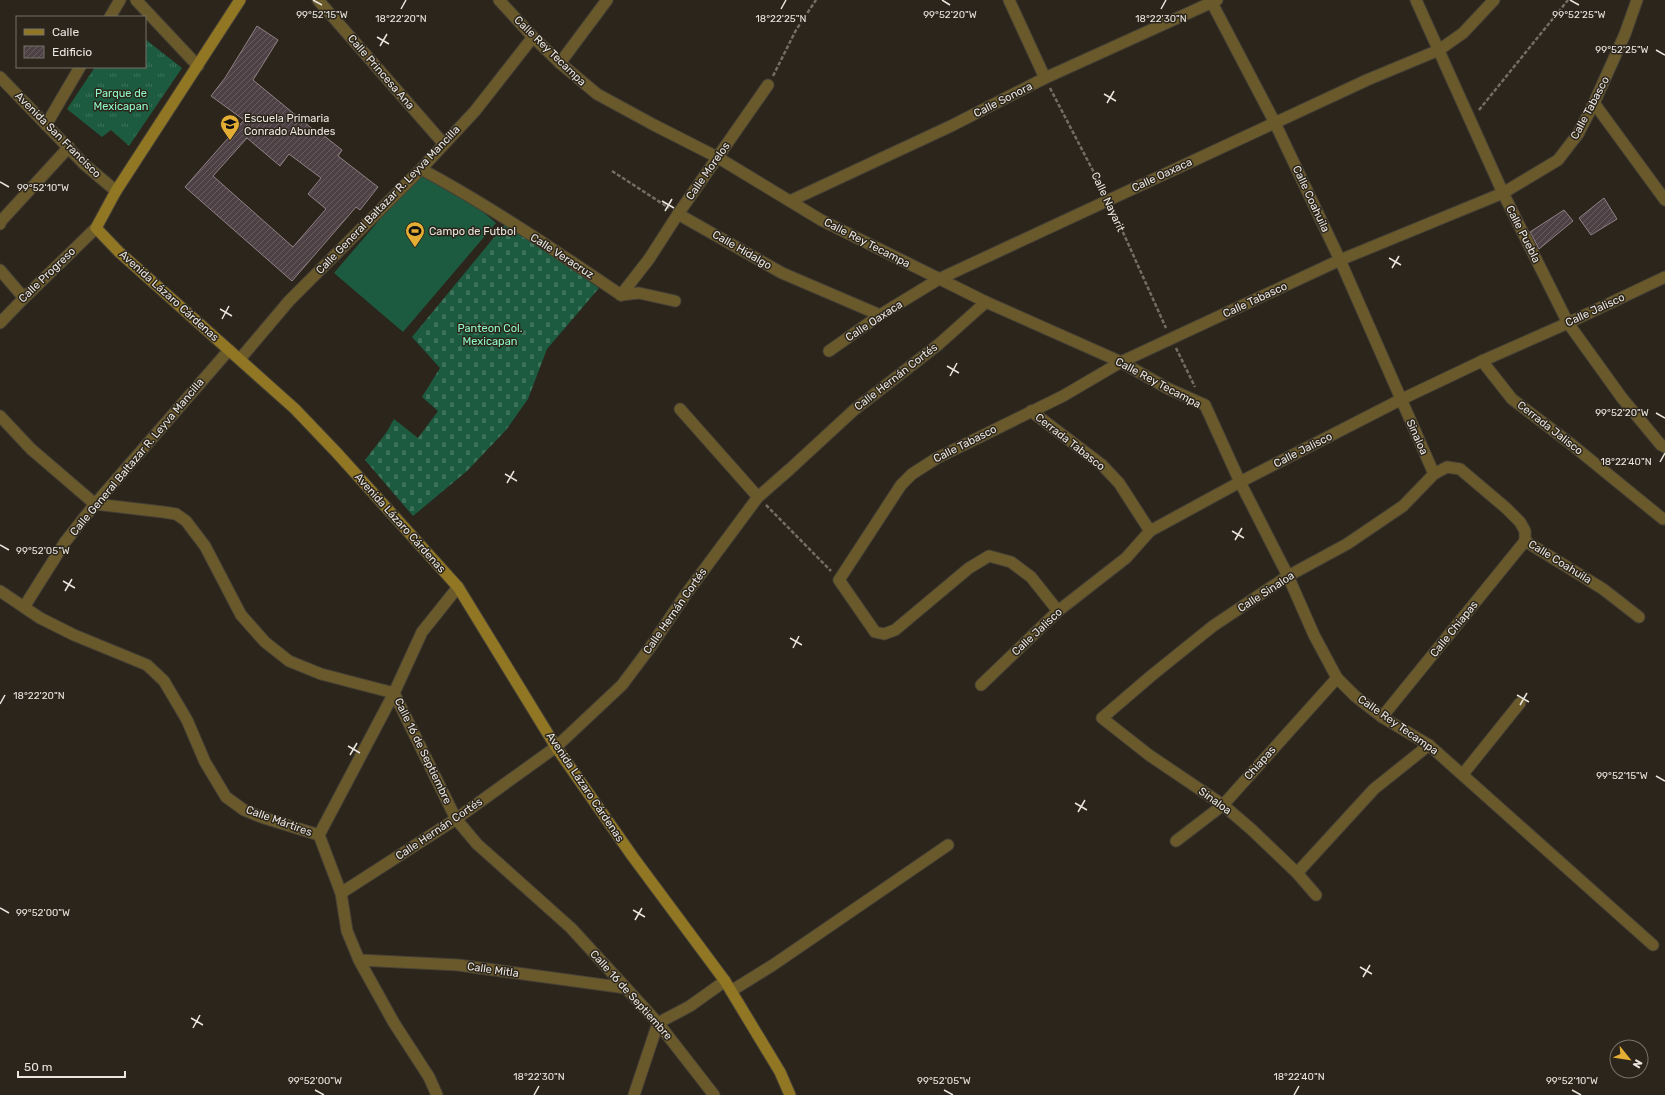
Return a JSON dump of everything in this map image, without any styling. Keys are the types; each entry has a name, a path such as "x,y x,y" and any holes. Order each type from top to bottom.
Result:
{"main road":[{"path":"96,228 116,191 240,0"},
{"name":"Avenida Lázaro Cárdenas","path":"96,228 119,252 295,409 337,453 458,587 556,747 633,857 728,986 780,1072 790,1095"}],"street":[{"path":"111,16 120,0"},
{"path":"136,0 198,66"},
{"name":"Calle Princesa Ana","path":"318,0 443,144"},
{"name":"Calle Rey Tecampa","path":"499,0 533,38 596,94 717,157 821,220 986,302 1121,362 1167,388 1204,405 1240,482 1288,576 1314,634 1337,678 1355,696 1382,717 1429,745 1653,945"},
{"path":"560,63 607,0"},
{"path":"1009,0 1045,78"},
{"name":"Calle Puebla","path":"1416,0 1503,193 1568,323 1622,398 1664,444"},
{"name":"Calle Oaxaca","path":"829,351 880,315 939,279 1367,80 1439,50 1463,33 1494,0"},
{"name":"Calle Tabasco","path":"839,580 901,485 912,474 937,458 1063,396 1121,362 1340,260 1503,193 1558,160 1578,134 1594,103 1625,34 1637,0"},
{"name":"Calle Sonora","path":"790,201 951,126 1045,78 1215,1"},
{"name":"Calle Coahuila","path":"1215,1 1340,260 1400,400"},
{"name":"Calle General Baltazar R. Leyva Mancilla","path":"240,359 289,301 421,168 475,111 533,38"},
{"path":"46,125 79,68"},
{"name":"Avenida San Francisco","path":"0,77 84,164 116,191"},
{"name":"Calle Morelos","path":"621,295 649,259 678,214 768,85"},
{"path":"1594,103 1665,200"},
{"path":"0,224 1,221 69,147"},
{"name":"Calle Veracruz","path":"421,168 563,256 621,295"},
{"name":"Calle Hidalgo","path":"678,214 782,273 880,315"},
{"name":"Calle Progreso","path":"0,323 96,228"},
{"path":"0,270 24,298"},
{"name":"Calle Jalisco","path":"981,685 1058,611 1126,558 1150,531 1240,482 1400,400 1665,277"},
{"path":"621,295 639,293 675,301"},
{"name":"Calle Hernán Cortés","path":"341,893 456,819 556,747 622,685 649,649 686,594 758,497 790,470 854,410 939,344 986,302"},
{"name":"Calle General Baltazar R. Leyva Mancilla","path":"24,607 65,542 95,504 229,350"},
{"name":"Cerrada Jalisco","path":"1482,361 1512,399 1571,444 1663,519"},
{"name":"Sinaloa","path":"1400,400 1434,474"},
{"path":"680,409 758,497"},
{"name":"Cerrada Tabasco","path":"1030,411 1102,465 1120,483 1150,531"},
{"path":"0,416 31,448 95,504"},
{"name":"Calle Coahuila","path":"1434,474 1447,467 1460,469 1506,508 1520,522 1524,531 1525,541 1603,589 1639,618"},
{"name":"Calle Sinaloa","path":"1102,718 1151,676 1214,626 1288,576 1347,544 1403,506 1434,474"},
{"name":"Calle 16 de Septiembre","path":"95,504 176,514 186,521 205,546 242,615 265,642 289,661 321,674 394,693 456,819 476,844 571,928 658,1023 714,1095"},
{"name":"Calle Chiapas","path":"1382,717 1525,541"},
{"path":"839,580 875,632 884,634 895,630 969,568 989,556 1011,562 1031,577 1058,611"},
{"path":"319,835 394,693 422,632 458,587"},
{"name":"Calle Mártires","path":"0,591 40,618 74,635 147,665 164,681 187,720 205,762 226,797 244,810 261,817 319,835 341,893 347,931 359,960 394,1024 429,1077 438,1095"},
{"name":"Chiapas","path":"1176,841 1223,805 1337,678"},
{"path":"1463,774 1520,703"},
{"name":"Sinaloa","path":"1102,718 1149,755 1223,805 1251,829 1296,872 1316,895"},
{"path":"1296,872 1374,789 1429,745"},
{"path":"634,1095 658,1023 728,986 772,965 948,845"},
{"name":"Calle Mitla","path":"359,960 458,965 626,988"}],"path":[{"path":"768,85 796,30 816,0"},
{"path":"1471,120 1568,0"},
{"name":"Calle Nayarit","path":"1045,78 1108,200 1204,405"},
{"path":"612,171 678,214"},
{"path":"758,497 839,580"}],"green space":[{"name":"Parque de Mexicapan","path":"146,40 182,68 129,146 111,130 102,137 67,109 94,68 146,68"},
{"name":"Campo de Futbol","path":"427,164 496,223 403,332 334,273"},
{"name":"Panteon Col. Mexicapan","path":"505,224 599,288 547,349 528,399 506,430 467,471 413,516 365,460 386,433 394,419 418,438 438,411 422,397 440,368 412,337"}],"building":[{"path":"257,26 278,40 253,80 321,136 323,135 342,150 338,156 378,187 360,210 356,207 292,281 185,187 244,120 211,96 225,78","holes":["247,138 280,166 289,154 321,178 308,194 326,209 293,247 213,176"]},
{"path":"1604,198 1617,219 1591,235 1579,218"},
{"path":"1564,210 1573,221 1539,249 1530,232"}],"place":[{"name":"Escuela Primaria Conrado Abundes","path":"230,141"},
{"name":"Campo de Futbol","path":"415,248"}]}
